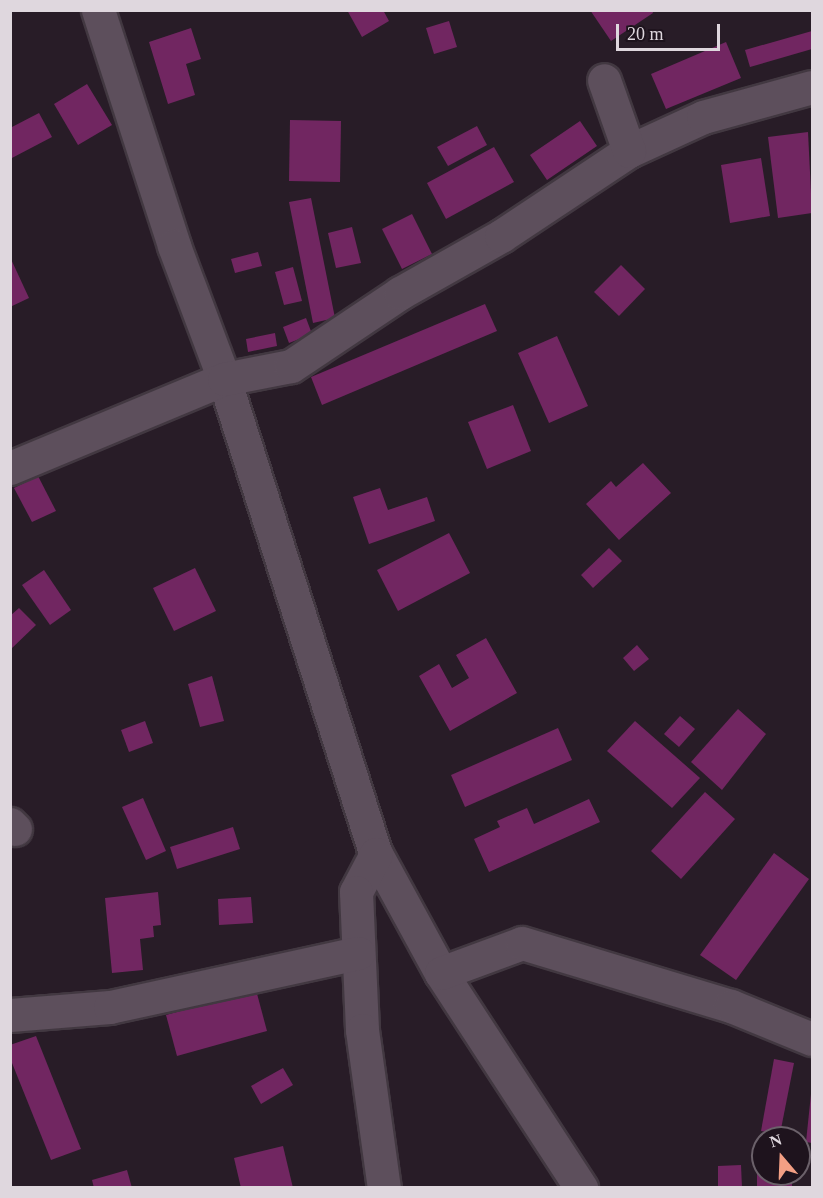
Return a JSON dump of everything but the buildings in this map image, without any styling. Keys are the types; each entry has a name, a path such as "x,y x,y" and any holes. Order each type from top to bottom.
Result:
{"street":[{"path":"98,10 174,246 224,379 376,854 441,974 581,1188"},
{"path":"604,80 629,151"},
{"path":"10,468 224,379 291,366 629,151 703,117 813,87"},
{"path":"376,854 356,892 358,953 384,1188"},
{"path":"441,974 522,943 731,1006 813,1039"},
{"path":"10,1015 110,1007 358,953"}]}
